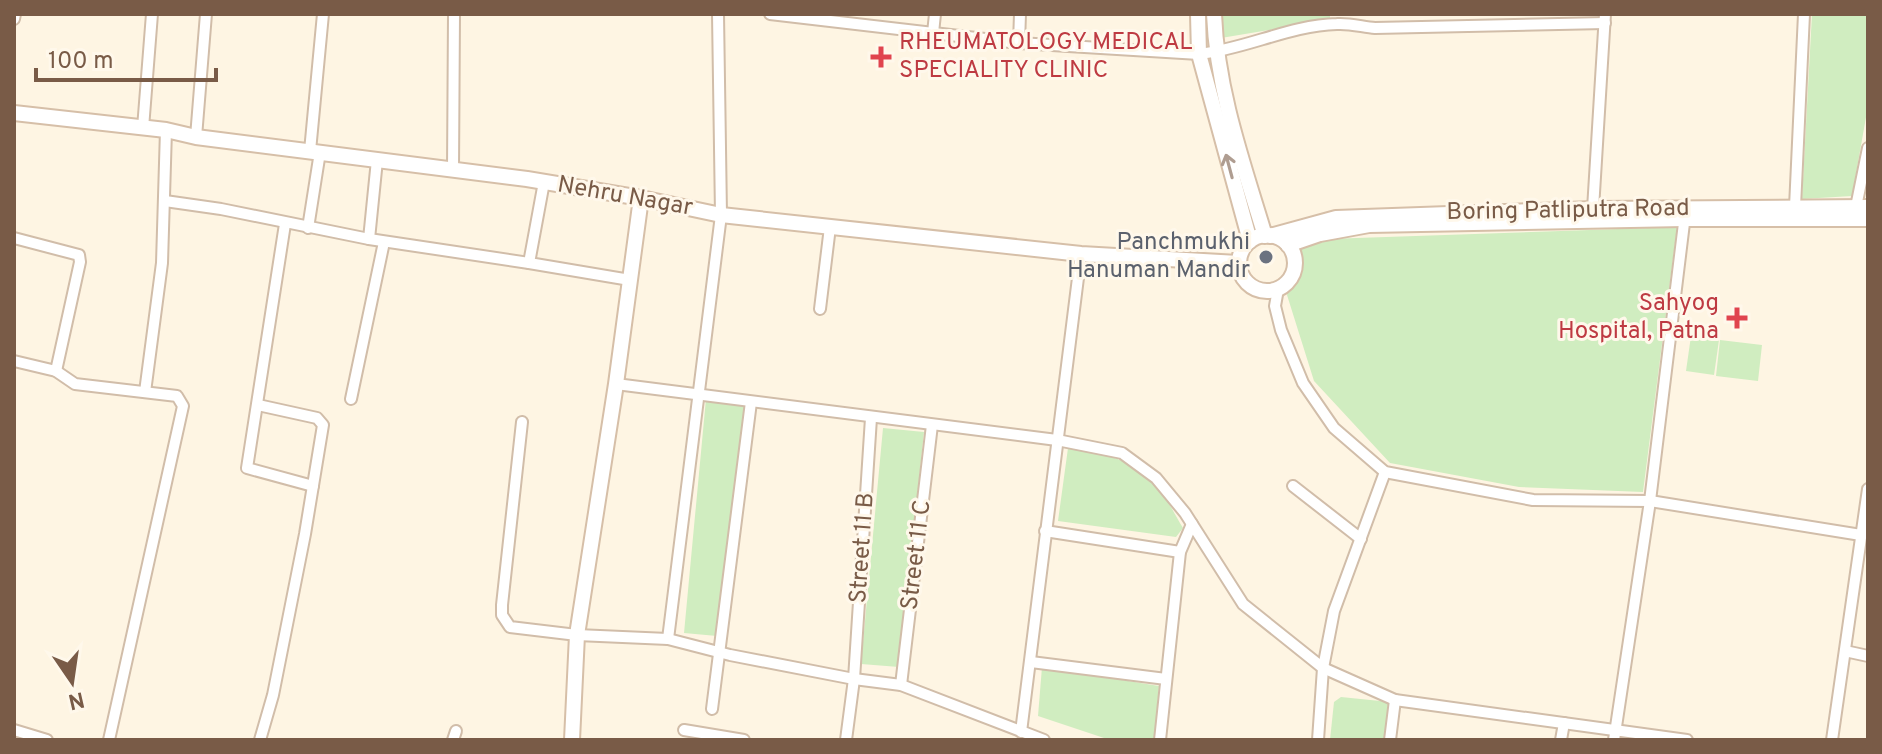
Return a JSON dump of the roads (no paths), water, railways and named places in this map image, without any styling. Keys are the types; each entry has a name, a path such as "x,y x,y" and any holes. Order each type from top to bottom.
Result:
{"street":[{"path":"143,128 152,14"},
{"path":"196,137 206,14"},
{"path":"308,228 323,14"},
{"path":"453,169 454,14"},
{"path":"668,639 721,215 718,14"},
{"path":"776,14 1019,43 1199,54 1338,19 1375,28 1605,18 1593,209"},
{"path":"933,33 935,14"},
{"path":"1019,43 1020,14"},
{"path":"1198,14 1199,54 1250,241"},
{"path":"1214,14 1216,52 1227,106 1268,236"},
{"path":"1795,207 1804,14"},
{"name":"Nehru Nagar","path":"14,113 166,130 196,137 544,182 721,215 1081,254 1238,263"},
{"path":"145,392 162,263 166,130"},
{"path":"1862,207 1868,148"},
{"path":"369,239 377,160"},
{"path":"529,263 544,182"},
{"path":"572,740 577,635 641,198"},
{"path":"165,201 221,209 384,242 630,280"},
{"name":"Boring Patliputra Road","path":"1268,236 1336,218 1685,214 1795,207 1862,207"},
{"name":"Boring Patliputra Road","path":"1288,245 1320,234 1369,225 1593,209 1868,219"},
{"path":"1615,735 1650,501 1685,214"},
{"path":"285,224 247,468 313,486"},
{"path":"820,309 830,227"},
{"path":"1268,236 1288,245 1295,264 1287,283 1269,291 1251,287 1244,280 1238,263 1250,241 1268,236"},
{"path":"14,238 73,252 80,258 56,371"},
{"path":"351,399 384,242"},
{"path":"1021,732 1081,254"},
{"path":"1278,289 1275,306 1281,330 1303,383 1334,428 1385,472 1533,500 1650,501 1861,535"},
{"path":"14,361 56,371 75,384 177,396 183,406 109,740"},
{"path":"616,384 1057,440 1122,453 1156,478 1192,524 1243,604 1323,668 1395,700 1564,723 1615,735 1687,740"},
{"path":"712,709 751,402"},
{"path":"258,405 317,418 322,422 313,486 273,695 260,740"},
{"name":"Street 11 B","path":"846,740 854,679 871,418"},
{"path":"522,422 502,615 505,622 516,630 668,639 854,679 901,685 1044,740"},
{"name":"Street 11 C","path":"901,685 932,425"},
{"path":"1318,740 1323,668 1334,611 1385,472"},
{"path":"1293,486 1361,539"},
{"path":"1832,740 1868,489"},
{"path":"1160,740 1180,552 1192,524"},
{"path":"1045,531 1180,552"},
{"path":"1845,651 1868,656"},
{"path":"1031,662 1166,679"},
{"path":"1390,740 1395,700"},
{"path":"1561,740 1564,723"},
{"path":"14,730 47,740"},
{"path":"684,730 736,739"}],"place":[{"name":"RHEUMATOLOGY MEDICAL SPECIALITY CLINIC","path":"881,57"},
{"name":"Panchmukhi Hanuman Mandir","path":"1266,257"},
{"name":"Sahyog Hospital, Patna","path":"1737,318"}]}
